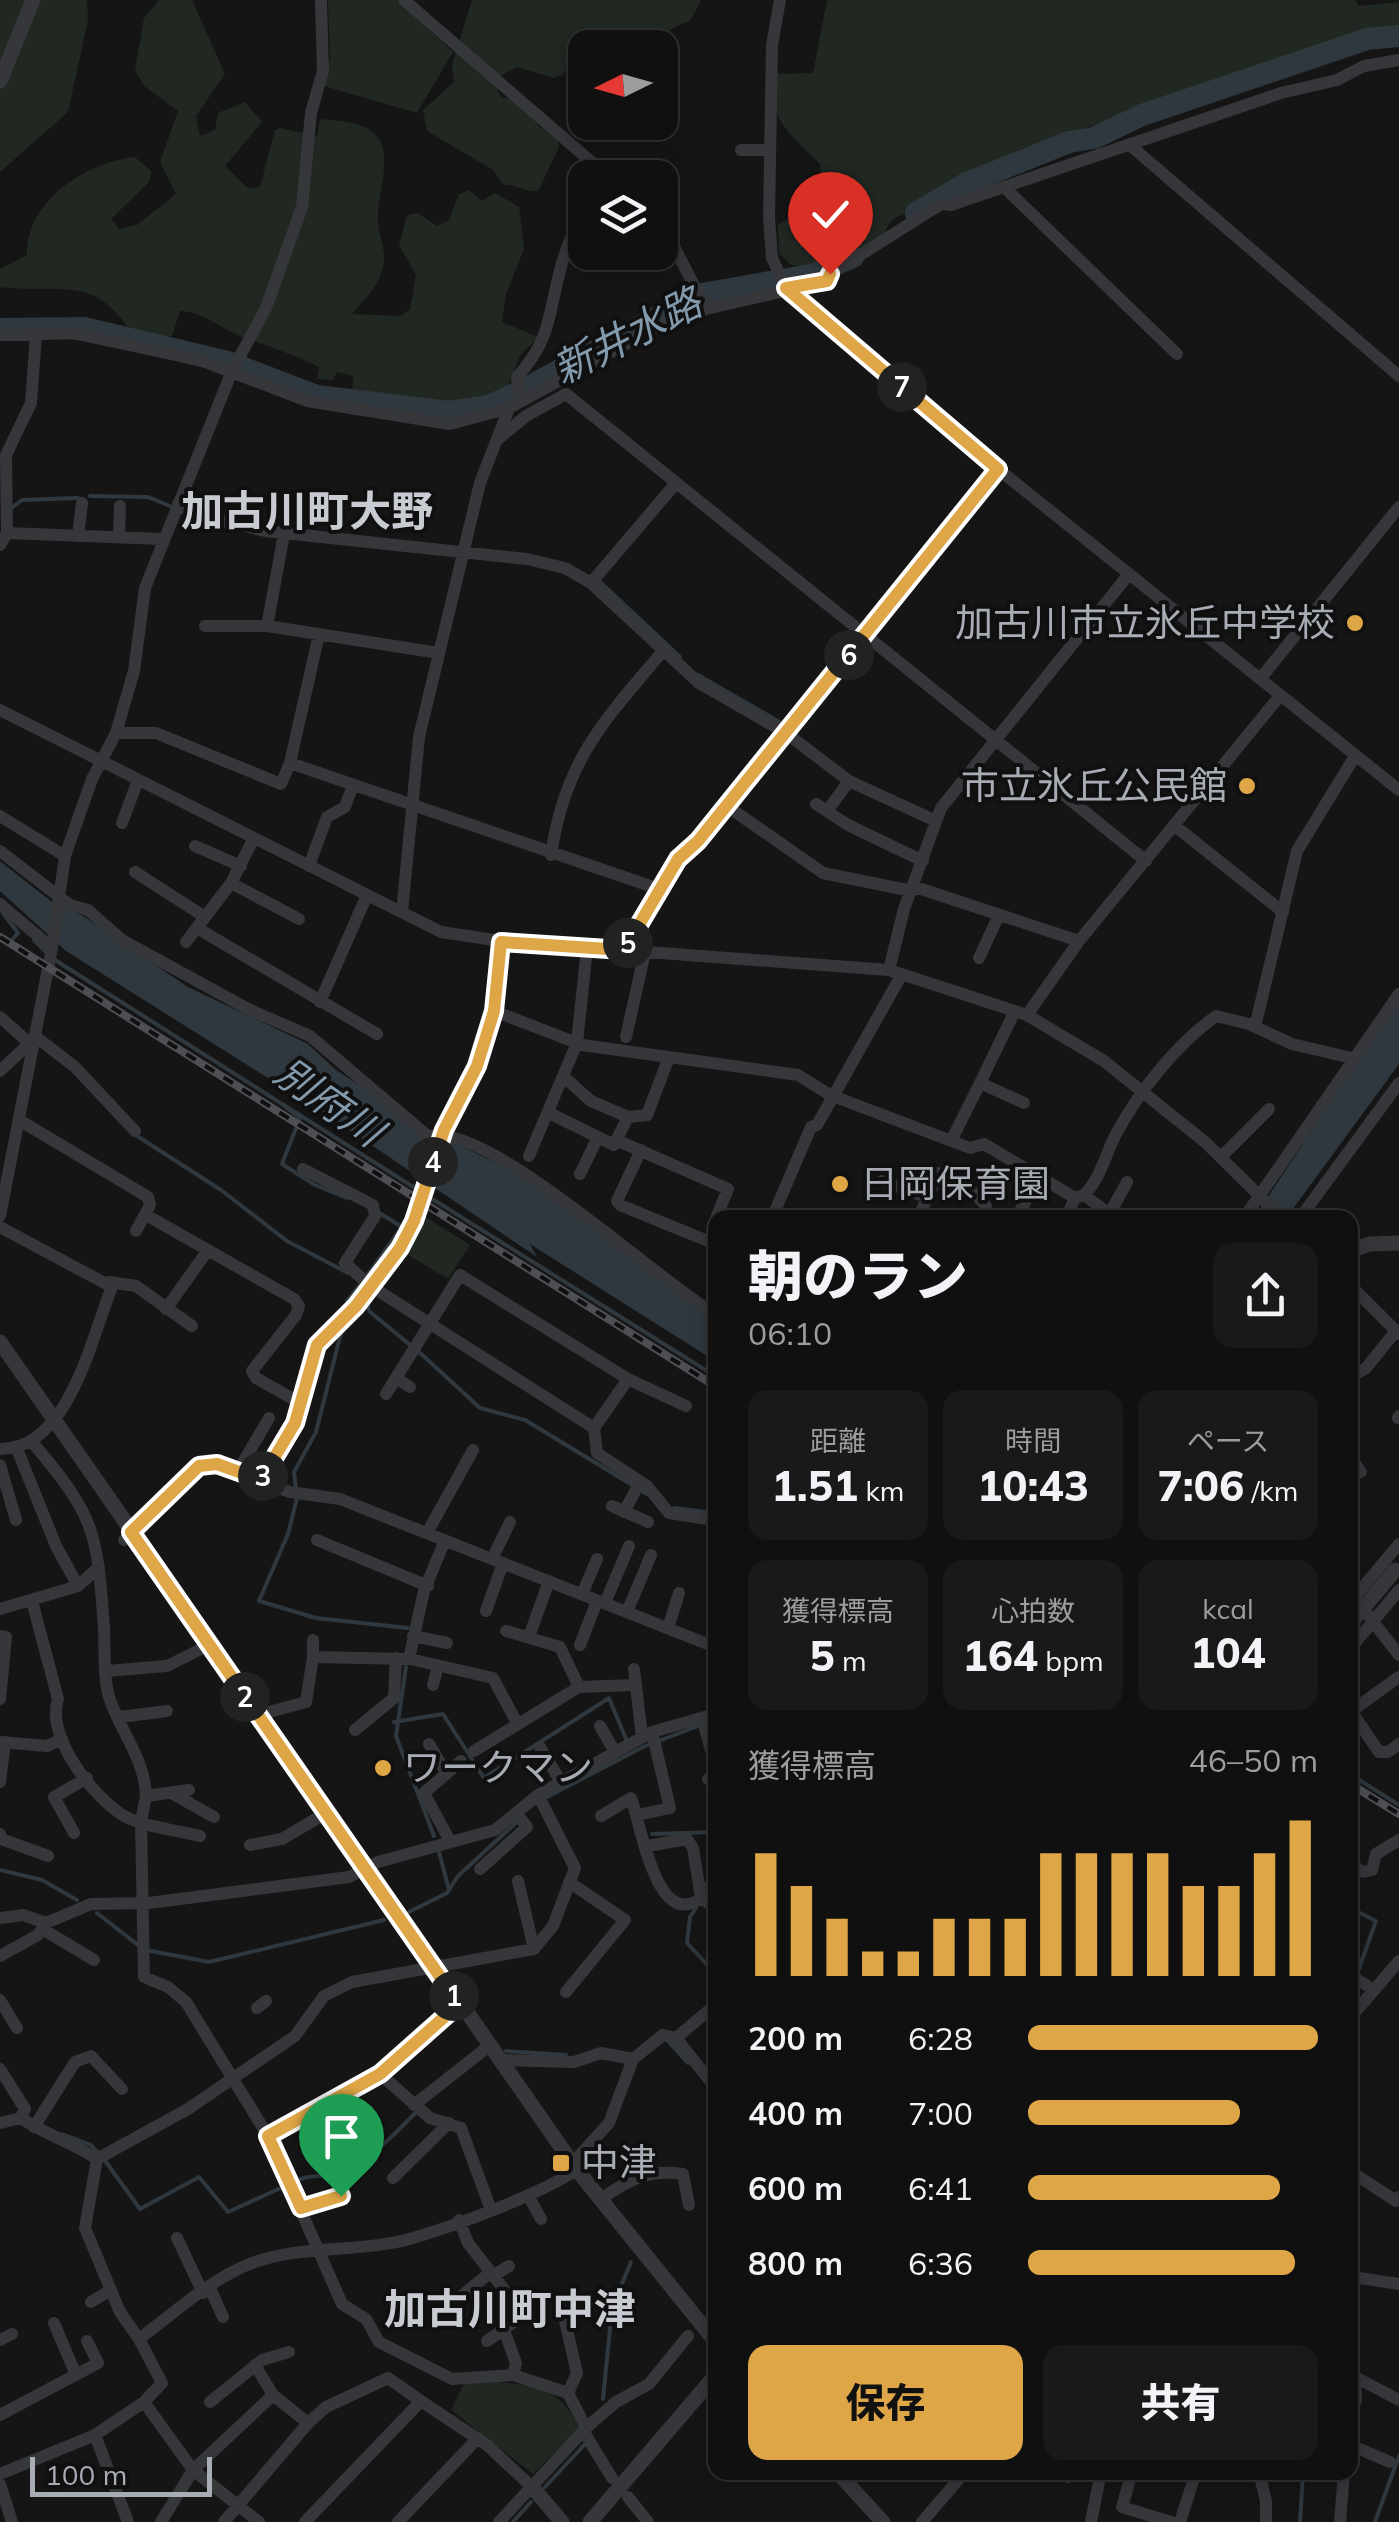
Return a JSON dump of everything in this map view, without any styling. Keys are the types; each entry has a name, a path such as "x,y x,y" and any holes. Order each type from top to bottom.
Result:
{"street":[{"path":"0,81 33,0"},
{"path":"0,1216 52,948 65,856 116,733 134,671 145,588 232,371 266,308 302,208 311,112 322,70 321,0"},
{"path":"404,0 586,160"},
{"path":"780,0 772,45 772,258 786,288 998,469 1399,790"},
{"path":"0,335 72,333 232,371 307,401 450,424 514,404 657,327 706,308 827,281 830,274 940,204 1006,189 1248,104 1337,80 1364,66 1399,60"},
{"path":"1132,147 1399,376"},
{"path":"741,150 770,150"},
{"path":"1006,189 1177,354"},
{"path":"402,912 419,737 480,483 514,404 517,377 541,351 568,248"},
{"path":"678,248 706,308"},
{"path":"36,335 30,404 4,452 3,539 162,538"},
{"path":"498,438 566,394 1146,860"},
{"path":"624,950 678,859 727,806 998,469"},
{"path":"591,583 676,483"},
{"path":"78,536 82,503"},
{"path":"178,504 194,514 284,534 527,559 566,568 591,583 699,684 786,732 849,781 936,821"},
{"path":"119,537 120,506"},
{"path":"1260,679 1399,507"},
{"path":"268,626 284,534"},
{"path":"775,1210 811,1128 817,1125 830,1095 864,1046 895,972 914,889 941,808 1129,574"},
{"path":"205,626 268,626 439,653"},
{"path":"116,733 156,733 281,784 290,763 319,634"},
{"path":"551,855 562,794 578,759 663,651"},
{"path":"952,1139 1021,1013 1280,697"},
{"path":"0,710 441,932 501,942 895,972 1021,1013 1104,1062 1144,1093 1221,1157 1275,1210"},
{"path":"1255,1027 1303,836 1356,756"},
{"path":"290,763 659,889"},
{"path":"122,823 138,780"},
{"path":"849,781 822,807 923,861"},
{"path":"309,866 327,817 345,807 353,785"},
{"path":"727,806 823,874 914,889 1079,941"},
{"path":"0,816 65,856"},
{"path":"1175,826 1283,912"},
{"path":"186,942 232,883 254,838"},
{"path":"195,846 241,866"},
{"path":"0,851 137,948 250,1010 310,1036 429,1137 442,1132 488,1149 708,1309"},
{"path":"135,872 202,923 247,965 320,1002 358,1030 377,1034"},
{"path":"232,883 279,916 299,919"},
{"path":"320,1002 345,968 367,894"},
{"path":"0,904 52,948"},
{"path":"978,958 999,915"},
{"path":"261,1480 295,1423 317,1345 400,1248 444,1130 477,1066 494,1011 501,942"},
{"path":"529,1156 566,1078 577,1043 588,948"},
{"path":"626,1036 637,1022 645,952"},
{"path":"1251,1210 1399,994"},
{"path":"494,1011 577,1043 668,1060 798,1075 830,1095 970,1148 984,1144 1041,1175 1056,1190 1080,1196 1104,1210"},
{"path":"1071,1210 1151,1080 1216,1016 1255,1027 1292,1044 1356,1059"},
{"path":"0,1017 75,1067 134,1131"},
{"path":"0,1072 33,1042"},
{"path":"566,1078 591,1101 628,1117 647,1115 668,1060"},
{"path":"980,1083 1024,1103"},
{"path":"1306,1210 1399,1083"},
{"path":"1221,1157 1269,1109"},
{"path":"549,1113 614,1145 628,1117"},
{"path":"19,1120 148,1198 146,1215 136,1231"},
{"path":"580,1174 598,1137"},
{"path":"616,1140 728,1189 720,1210"},
{"path":"641,1150 617,1201 708,1241"},
{"path":"303,1169 319,1172 373,1205 376,1216 345,1263 368,1285 594,1428"},
{"path":"921,1210 939,1173 970,1189 989,1210"},
{"path":"1021,1210 1041,1175"},
{"path":"882,1180 899,1180 926,1197"},
{"path":"1115,1210 1127,1182"},
{"path":"146,1215 299,1306 270,1353 252,1371 256,1378 300,1402"},
{"path":"0,1227 109,1282 136,1286 192,1326"},
{"path":"1358,1249 1369,1244 1399,1243"},
{"path":"166,1309 208,1250"},
{"path":"386,1394 460,1275 468,1276 628,1380 686,1406"},
{"path":"0,1449 17,1449 32,1442 71,1398 112,1287 109,1282"},
{"path":"1358,1292 1398,1332 1358,1373"},
{"path":"0,1342 128,1536 258,1714 499,2060 578,2163 600,2200 708,2326"},
{"path":"396,1378 410,1386"},
{"path":"628,1380 594,1428 597,1453 660,1502 668,1513 708,1519"},
{"path":"671,1399 678,1385"},
{"path":"238,1472 268,1418"},
{"path":"32,1442 85,1510 99,1566 109,1695 145,1778 146,1796 140,1820 144,1977 168,1987 186,2002 232,2076 268,2136 342,2304 366,2319 379,2342 452,2379 514,2375 568,2393 612,2478"},
{"path":"17,1449 56,1546 78,1586"},
{"path":"426,1533 473,1450"},
{"path":"128,1536 199,1466 217,1464 297,1493 340,1499 708,1644"},
{"path":"0,1465 16,1520"},
{"path":"1358,1467 1362,1472"},
{"path":"638,1487 618,1509 648,1522"},
{"path":"486,1611 510,1522"},
{"path":"317,1540 428,1586"},
{"path":"355,1730 394,1698 392,1655 412,1636 445,1540"},
{"path":"1358,1590 1399,1544"},
{"path":"580,1645 630,1546"},
{"path":"627,1612 651,1555"},
{"path":"582,1594 596,1559"},
{"path":"0,1609 78,1586 99,1566"},
{"path":"1358,1614 1397,1568"},
{"path":"531,1631 549,1582"},
{"path":"1358,1640 1399,1590"},
{"path":"668,1628 679,1593"},
{"path":"32,1601 59,1684 62,1739 94,1792 116,1809 140,1820 200,1836"},
{"path":"1358,1604 1399,1655"},
{"path":"506,1631 560,1647 579,1687"},
{"path":"0,1636 6,1637 0,1698"},
{"path":"412,1636 447,1643"},
{"path":"258,1714 306,1702 313,1640"},
{"path":"107,1671 167,1666 209,1645"},
{"path":"313,1656 392,1655 493,1678 517,1723"},
{"path":"433,1685 438,1666"},
{"path":"634,1669 635,1685 670,1808 637,1815"},
{"path":"1358,1706 1399,1677"},
{"path":"474,1752 579,1687 635,1685"},
{"path":"120,1717 147,1707 167,1711"},
{"path":"0,1956 91,1904 143,1903 324,1883 495,1830 519,1817 561,1782 615,1752 649,1734 708,1716"},
{"path":"1358,1723 1380,1752 1388,1752 1399,1744"},
{"path":"600,1726 615,1752"},
{"path":"0,1782 2,1742 47,1746 62,1739"},
{"path":"429,1744 445,1770"},
{"path":"540,1747 561,1782"},
{"path":"440,1844 424,1793 445,1770 461,1760"},
{"path":"74,1832 54,1796 87,1778"},
{"path":"146,1796 190,1790"},
{"path":"173,1794 214,1818"},
{"path":"601,1816 631,1798 659,1890 677,1905 692,1905 701,1898"},
{"path":"97,2159 188,2108 296,2036 324,1996 380,1974 435,1969 501,1952 534,1950 553,1926 575,1868 540,1800"},
{"path":"258,1827 256,1844 282,1839 326,1813"},
{"path":"480,1869 505,1854 527,1828 519,1817"},
{"path":"0,1834 2,1839 48,1856"},
{"path":"648,1846 687,1839 693,1848 701,1898 708,1903"},
{"path":"1358,1869 1372,1870 1376,1854 1399,1840"},
{"path":"518,1882 534,1950"},
{"path":"566,1992 580,1984 625,1920 568,1882"},
{"path":"0,1918 23,1915 45,1927 73,1956 94,1960"},
{"path":"1358,2009 1399,1961"},
{"path":"1358,1980 1374,1990"},
{"path":"268,2136 380,2074 459,2004"},
{"path":"9,2006 17,2028"},
{"path":"676,2038 708,2012"},
{"path":"139,2340 206,2289 279,2254 412,2238 528,2195 578,2163 609,2124 633,2059 663,2035 676,2038 708,2078"},
{"path":"414,2105 489,2046"},
{"path":"499,2060 574,2062 601,2053 633,2059"},
{"path":"34,2127 75,2062 91,2056 116,2073 122,2089"},
{"path":"0,2069 25,2109 21,2118"},
{"path":"380,2074 430,2118 461,2128 491,2210"},
{"path":"0,2122 21,2118 44,2135 74,2144 97,2159"},
{"path":"413,2187 398,2174 449,2123"},
{"path":"0,2474 94,2435 144,2402 162,2383 110,2291 85,2228 97,2159"},
{"path":"600,2200 632,2176 674,2173 683,2174 689,2205"},
{"path":"1358,2178 1398,2200"},
{"path":"528,2195 541,2219"},
{"path":"301,2208 341,2196"},
{"path":"460,2220 468,2243 524,2315 487,2341"},
{"path":"178,2238 223,2317"},
{"path":"444,2310 509,2266"},
{"path":"1358,2274 1399,2284"},
{"path":"90,2302 110,2291"},
{"path":"560,2299 572,2321 577,2373 568,2393"},
{"path":"54,2323 76,2375"},
{"path":"504,2330 516,2363 514,2375"},
{"path":"499,2522 585,2430 616,2402 649,2384 688,2336"},
{"path":"0,2415 98,2363 87,2341"},
{"path":"210,2402 255,2365 289,2352"},
{"path":"255,2365 273,2395 308,2423"},
{"path":"224,2522 308,2423 326,2408 388,2378 478,2438 533,2488 562,2522"},
{"path":"1358,2380 1390,2400"},
{"path":"590,2522 708,2384"},
{"path":"161,2522 193,2470 273,2395"},
{"path":"305,2522 421,2401"},
{"path":"144,2402 193,2470 259,2522"},
{"path":"94,2435 128,2522"},
{"path":"398,2522 478,2438"},
{"path":"1358,2448 1390,2462"},
{"path":"844,2480 883,2522"},
{"path":"922,2522 958,2480"},
{"path":"1090,2522 1099,2480"},
{"path":"1130,2480 1122,2506 1171,2522"},
{"path":"1180,2522 1193,2480"},
{"path":"1260,2480 1266,2522"},
{"path":"1340,2522 1343,2480"},
{"path":"0,2484 3,2506 12,2522"},
{"path":"628,2497 648,2522"}],"shaded area":[{"path":"0,0 87,0 88,20 68,112 0,172"},
{"path":"159,0 192,0 225,74 196,116 200,136 215,130 218,113 245,102 262,122 225,166 248,188 260,187 275,130 280,128 317,136 320,119 341,121 367,128 380,140 384,172 378,222 384,262 376,285 352,314 400,316 410,309 416,275 399,245 407,215 418,213 437,226 449,220 459,194 469,190 482,201 495,193 519,207 524,249 506,294 502,322 538,337 520,356 503,398 446,415 360,404 352,394 353,376 337,372 333,380 317,379 319,367 197,315 180,311 172,336 156,339 131,332 117,313 89,294 0,287 0,269 27,255 36,218 62,188 79,176 135,157 151,171 150,181 111,219 119,229 137,225 176,194 160,162 178,111 144,86 135,70 144,18"},
{"path":"328,0 397,0 453,52 417,113 324,86 330,57"},
{"path":"472,0 701,0 690,21 671,30 568,30 568,65 563,75 553,78 517,67 499,77 497,90 502,98 524,99 538,126 557,137 559,147 538,191 504,185 493,170 427,131 423,110 454,82 452,65"},
{"path":"827,0 1356,0 1358,6 1399,2 1399,44 1340,51 1278,72 1198,90 1154,114 1110,120 1016,151 892,220 873,250 846,270 791,265 779,253 778,225 821,194 820,164 783,125 774,104 772,74 813,73"},
{"path":"424,1216 470,1245 448,1279 405,1253"},
{"path":"481,2380 527,2386 552,2394 562,2402 579,2429 533,2474 451,2410 465,2382"}],"water":[{"name":"別府川","path":"0,861 52,902 83,916 188,987 308,1044 336,1070 429,1130 518,1174 708,1313 708,1357 530,1244 537,1257 327,1115 66,951 0,891"},
{"path":"1399,998 1399,1064 1292,1210 1259,1210"}],"waterway":[{"name":"新井水路","path":"916,213 967,183 1069,142 1094,138 1142,115 1367,39 1399,36"},
{"name":"新井水路","path":"0,329 84,328 228,362 317,396 449,412 489,406 523,390 670,310 693,303 696,295 811,275 853,257"},
{"path":"90,496 148,497 170,506"},
{"path":"10,509 22,500 78,498"},
{"path":"600,582 680,657"},
{"path":"698,675 783,724"},
{"path":"3,913 18,933 10,942"},
{"path":"34,940 46,952"},
{"path":"55,960 418,1190"},
{"path":"283,1105 300,1118 282,1164 315,1185 347,1198"},
{"path":"134,1134 221,1190 287,1241 348,1273"},
{"path":"426,1195 708,1372"},
{"path":"366,1277 402,1227 378,1212"},
{"path":"347,1301 362,1282"},
{"path":"366,1299 369,1311 410,1345"},
{"path":"343,1325 316,1432 294,1472 297,1498 288,1534 259,1601 316,1618 408,1628"},
{"path":"418,1351 480,1408 525,1420 647,1494"},
{"path":"674,1508 708,1512"},
{"path":"406,1667 396,1736 434,1836"},
{"path":"394,1722 443,1714 484,1778 609,1698 626,1739"},
{"path":"545,1798 643,1747 698,1726"},
{"path":"1358,1779 1399,1805"},
{"path":"409,1912 447,1893 458,1876 519,1820"},
{"path":"652,1834 708,1832"},
{"path":"439,1852 449,1890"},
{"path":"0,1870 42,1880 77,1900"},
{"path":"704,1885 708,1882"},
{"path":"696,1908 690,1917 687,1943 708,1966"},
{"path":"1358,1912 1376,1921 1358,1971"},
{"path":"97,1913 138,1945"},
{"path":"146,1950 209,1962 384,1920"},
{"path":"668,2041 688,2063"},
{"path":"506,2051 566,2055"},
{"path":"296,2181 358,2162 417,2111"},
{"path":"62,2134 91,2145 100,2155"},
{"path":"106,2162 140,2209 199,2177 228,2212 285,2186"},
{"path":"603,2399 612,2308 631,2262"},
{"path":"545,2487 587,2442"},
{"path":"1375,2522 1399,2456"},
{"path":"1300,2522 1303,2480"},
{"path":"513,2522 531,2502"}],"railway":[{"path":"0,937 708,1382"},
{"path":"1358,1789 1399,1814"}],"place":[{"name":"加古川市立氷丘中学校","path":"1355,623"},
{"name":"市立氷丘公民館","path":"1247,786"},
{"name":"日岡保育園","path":"840,1184"},
{"name":"ワークマン","path":"383,1768"},
{"name":"中津","path":"561,2163"}],"district":[{"name":"加古川町大野","path":"307,511"},
{"name":"加古川町中津","path":"510,2309"}],"route":[{"path":"341,2196 301,2208 268,2136 312,2108 380,2074 459,2004 131,1532 199,1466 217,1464 261,1480 295,1423 317,1345 356,1306 400,1248 414,1221 414,1209 444,1130 477,1066 494,1011 501,942 624,950 678,859 727,806 998,469 786,288 827,281 830,274"}]}
